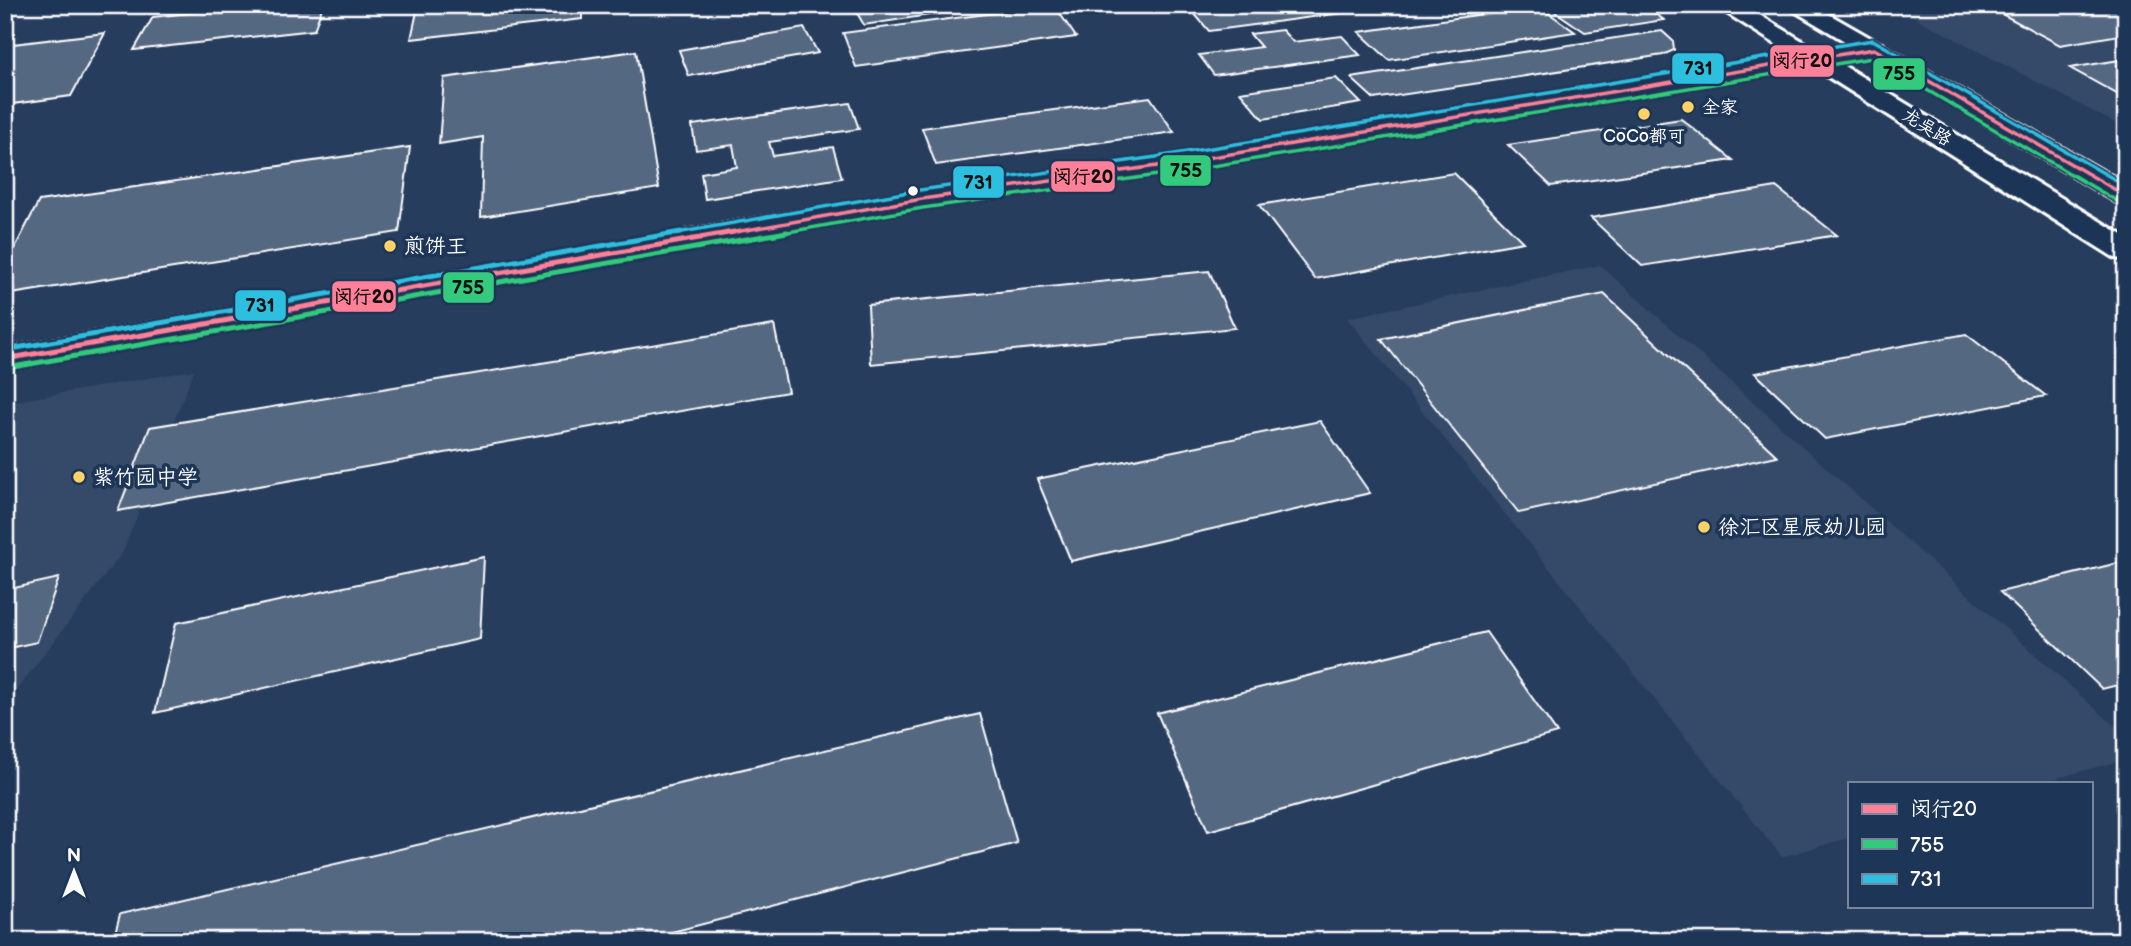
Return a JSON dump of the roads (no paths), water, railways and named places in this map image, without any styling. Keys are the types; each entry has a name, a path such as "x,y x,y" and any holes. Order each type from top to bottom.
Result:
{"street":[{"name":"龙吴路","path":"1726,5 2126,251"},
{"name":"龙吴路","path":"1796,5 2126,195"},
{"path":"5,359 922,199 1197,160 1874,49"}],"place":[{"name":"全家","path":"1688,107"},
{"name":"CoCo都可","path":"1644,114"},
{"name":"煎饼王","path":"390,246"},
{"name":"紫竹园中学","path":"79,477"},
{"name":"徐汇区星辰幼儿园","path":"1704,527"}]}
